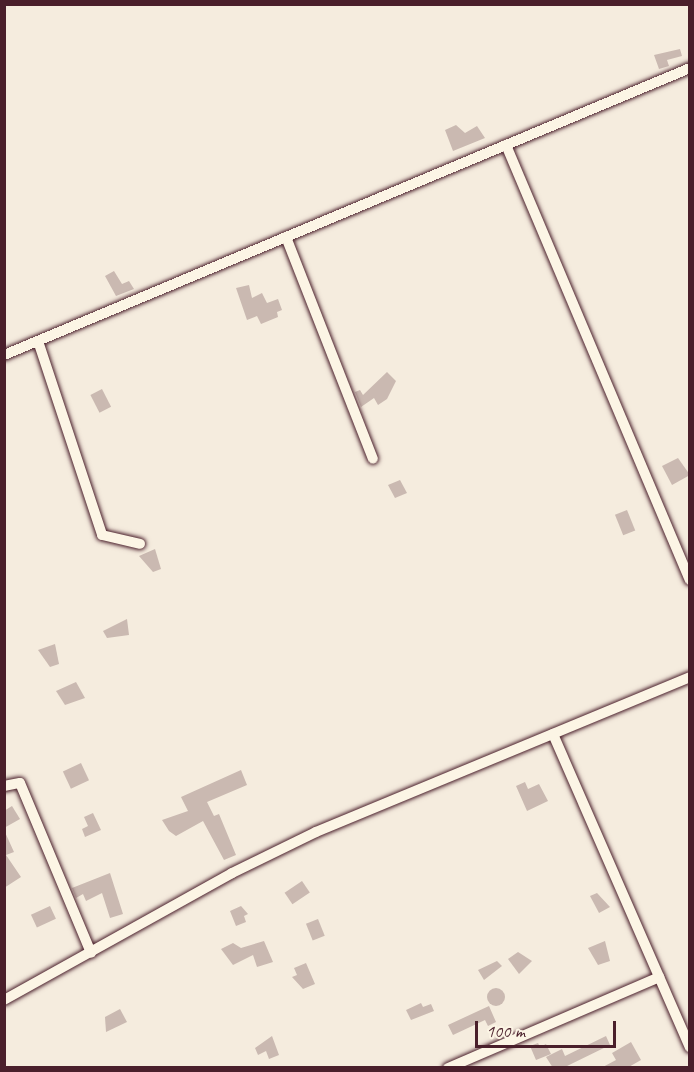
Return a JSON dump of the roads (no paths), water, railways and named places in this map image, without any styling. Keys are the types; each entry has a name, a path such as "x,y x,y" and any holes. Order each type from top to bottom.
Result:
{"street":[{"path":"4,356 690,68"},
{"path":"506,145 690,580"},
{"path":"286,237 373,459"},
{"path":"38,341 102,535 140,544"},
{"path":"4,1000 232,873 316,832 690,677"},
{"path":"553,734 690,1047"},
{"path":"4,786 20,783 91,953"},
{"path":"448,1068 659,977"}]}
